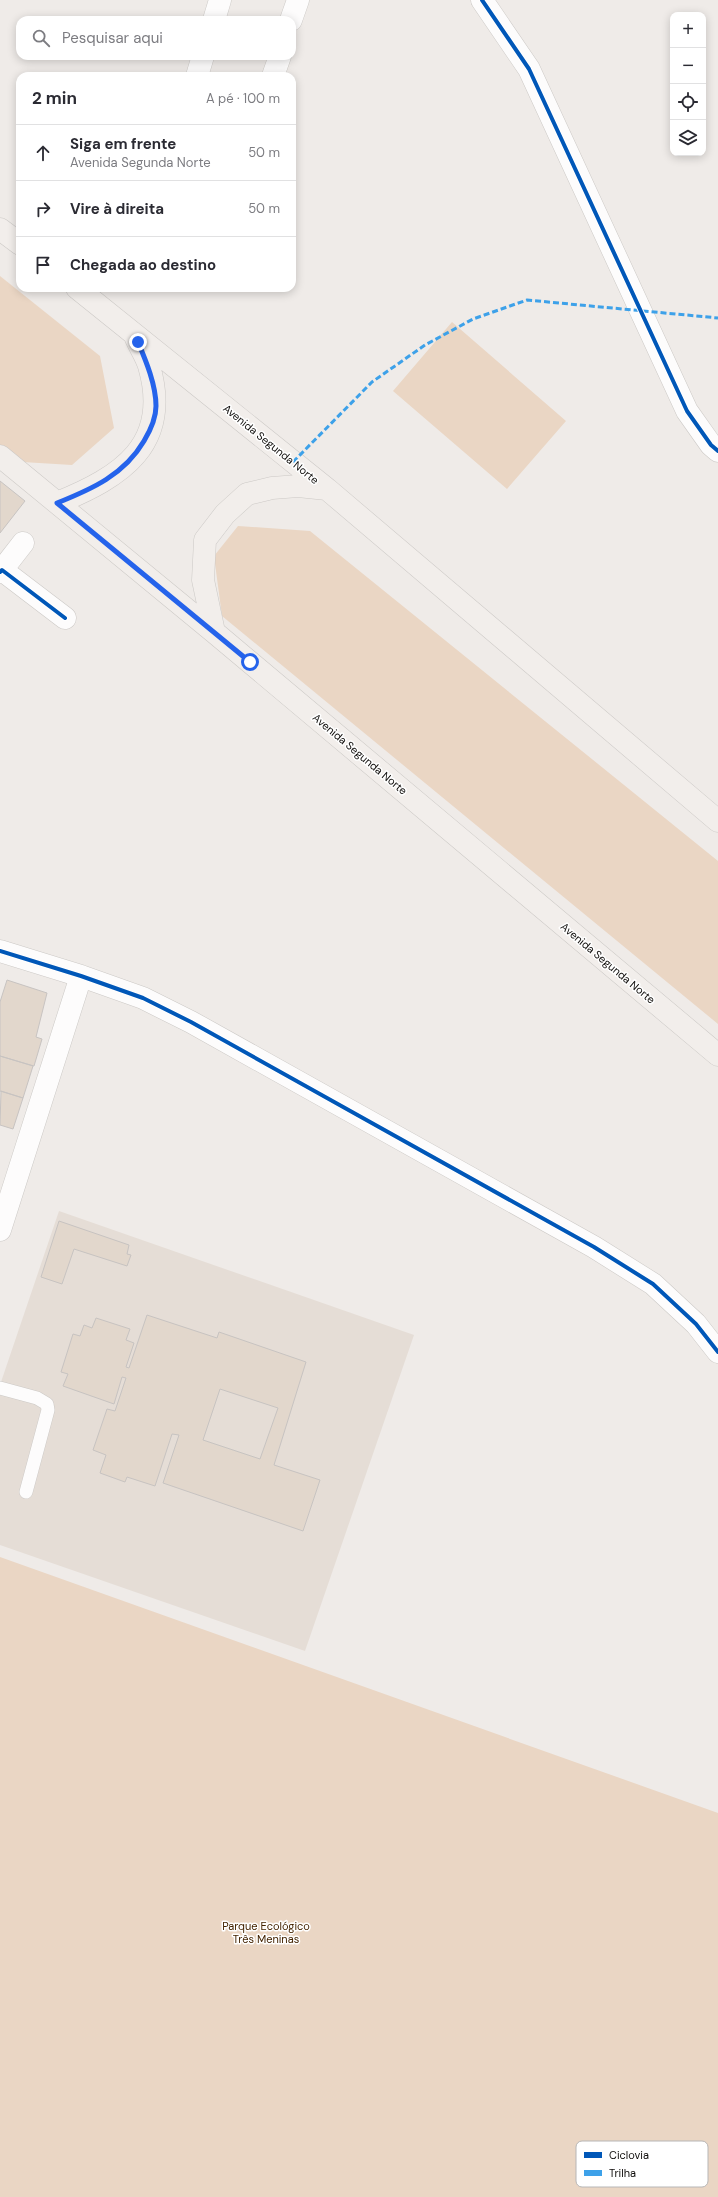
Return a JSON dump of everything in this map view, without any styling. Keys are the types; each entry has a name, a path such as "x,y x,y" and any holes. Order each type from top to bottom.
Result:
{"main road":[{"path":"0,229 16,241"},
{"name":"Avenida Segunda Norte","path":"82,292 132,330 327,489 718,821"},
{"path":"57,503 90,490 124,467 139,450 151,429 156,406 149,366 132,330"},
{"name":"Avenida Segunda Norte","path":"0,456 214,632 718,1055"},
{"path":"214,632 202,580 205,540 225,514 247,494 292,487 327,489"}],"street":[{"path":"215,16 220,0"},
{"path":"292,16 298,0"},
{"path":"482,0 529,69 687,412 711,445 718,451"},
{"path":"198,72 202,60"},
{"path":"274,72 279,60"},
{"path":"23,543 1,571 65,618"},
{"path":"0,951 81,976 144,998 191,1022 594,1248 653,1284 696,1324 718,1352"},
{"path":"0,1230 81,976"}],"lane":[{"path":"0,1388 37,1398 47,1404 48,1410 26,1492"}],"shaded area":[{"path":"59,1211 414,1335 305,1651 0,1545 0,1385"}],"green space":[{"path":"0,276 16,289 16,292 20,292 100,356 114,428 72,465 6,461 0,456"},
{"path":"452,322 566,421 507,489 393,391"},
{"path":"238,526 310,531 718,861 718,1024 222,616 214,556"},
{"name":"Parque Ecológico Três Meninas","path":"0,1557 718,1813 718,2197 0,2197"}],"building":[{"path":"0,481 25,501 0,533"},
{"path":"7,980 47,993 36,1037 42,1039 34,1066 0,1056 0,1002"},
{"path":"0,1056 33,1066 23,1098 0,1091"},
{"path":"1,1091 23,1098 13,1129 0,1125"},
{"path":"59,1221 129,1245 127,1254 131,1255 127,1266 74,1249 62,1284 41,1277"},
{"path":"147,1315 217,1338 219,1332 306,1362 274,1465 320,1480 303,1531 163,1483 179,1435 172,1434 155,1486 127,1477 125,1482 100,1473 106,1455 93,1450 107,1409 115,1411 126,1378 122,1377 114,1404 63,1386 68,1374 61,1372 73,1334 80,1336 84,1325 92,1328 96,1318 130,1329 126,1340 134,1343 126,1367 129,1368","holes":["220,1389 278,1408 260,1459 203,1440"]}],"marked path":[{"path":"293,462 372,382 425,345 473,319 527,300 718,318"}],"cycle path":[{"path":"482,0 529,69 687,411 711,445 718,451"},
{"path":"0,572 2,570 65,618"},
{"path":"0,951 81,976 143,998 191,1022 594,1247 653,1284 696,1324 718,1352"}],"route":[{"path":"138,342 149,366 156,406 151,429 139,450 124,467 105,482 90,490 57,503 250,662"}]}
